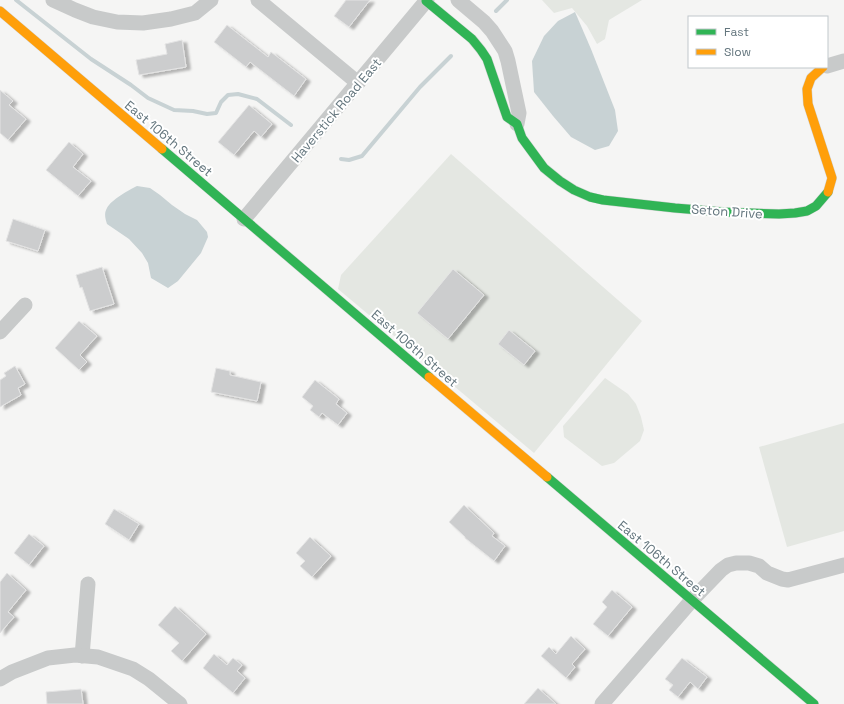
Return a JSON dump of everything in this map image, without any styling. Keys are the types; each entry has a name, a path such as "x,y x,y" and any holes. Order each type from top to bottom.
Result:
{"street":[{"path":"53,0 93,17 117,22 143,23 171,19 194,13 211,0"},
{"path":"258,0 358,82"},
{"name":"Seton Drive","path":"458,0 484,22 492,31 505,51 519,113 517,124 522,138 532,152 544,168 560,181 590,197 603,200 686,209 779,214 807,211 816,206 829,190 832,178 808,104 807,89 811,78 822,68"},
{"name":"Haverstick Road East","path":"244,219 427,1"},
{"name":"Seton Drive","path":"427,1 472,39 481,50 487,59 507,117 517,124"},
{"name":"East 106th Street","path":"0,11 814,704"},
{"path":"828,66 844,61"},
{"path":"0,332 25,305"},
{"path":"602,704 692,600 721,570 728,565 736,563 749,563 759,566 768,573 788,580 844,565"},
{"path":"82,656 88,584"},
{"path":"0,679 12,672 48,658 76,655 98,657 133,669 149,679 180,704"}],"shaded area":[{"path":"542,0 642,0 609,20 605,39 597,44 587,26 572,8 554,13"},
{"path":"575,12 615,110 618,131 609,146 595,150 571,137 534,92 532,61 544,36 558,21"},
{"path":"451,154 642,321 534,453 338,289 341,275"},
{"path":"137,186 150,188 185,214 197,220 207,232 208,237 201,253 178,281 168,288 151,278 148,263 142,253 129,239 106,222 105,212 109,205 120,196"},
{"path":"605,378 628,394 636,404 644,430 640,441 614,463 602,466 564,437 563,426"},
{"path":"844,423 844,531 787,547 759,447"}],"building":[{"path":"346,0 370,0 349,27 334,16"},
{"path":"227,25 268,57 271,52 306,79 294,96 250,62 246,67 214,42"},
{"path":"182,40 186,67 139,75 136,60 167,54 165,44"},
{"path":"0,90 13,101 9,105 26,119 8,140 0,133"},
{"path":"249,105 272,124 261,137 254,131 234,155 218,142"},
{"path":"69,142 83,154 73,167 91,181 78,196 46,170"},
{"path":"13,219 45,230 38,251 6,241"},
{"path":"102,267 114,304 90,311 82,287 80,288 76,275"},
{"path":"453,269 484,295 448,339 417,313"},
{"path":"79,321 97,336 80,355 87,362 79,370 55,348"},
{"path":"509,330 535,351 524,365 498,344"},
{"path":"15,366 25,384 18,388 21,395 0,407 0,380 6,376 4,373"},
{"path":"216,368 230,371 230,375 261,382 257,401 211,392"},
{"path":"315,380 339,399 336,404 347,413 338,425 322,413 319,417 310,410 313,406 302,397"},
{"path":"464,505 494,533 492,536 505,546 494,561 465,538 449,522"},
{"path":"114,509 139,524 129,540 105,524"},
{"path":"29,534 44,546 29,565 14,553"},
{"path":"310,537 331,556 312,577 300,566 305,561 296,553"},
{"path":"7,573 26,590 8,612 14,617 0,633 0,582"},
{"path":"612,590 632,607 608,636 593,624 607,607 602,602"},
{"path":"175,606 206,634 182,661 171,651 179,643 158,625"},
{"path":"571,636 585,649 572,664 575,667 566,678 541,656 549,647 556,654"},
{"path":"214,654 227,665 233,658 242,665 237,671 245,678 233,693 203,668"},
{"path":"682,658 707,677 698,689 690,682 678,697 669,690 673,685 665,679"},
{"path":"538,688 556,704 524,704"},
{"path":"81,689 83,704 47,704 46,692"}],"waterway":[{"path":"16,0 91,59 148,98 174,110 193,111 207,114 216,113 221,102 228,95 238,94 257,99 291,125"},
{"path":"496,11 507,0"},
{"path":"341,159 349,160 362,156 420,87 451,56"}],"traffic: fast":[{"path":"426,1 472,39 481,50 487,59 507,117 517,124 522,138 544,168 574,190 590,197 603,200 723,212 779,214 807,211 816,206 828,192"},
{"path":"162,149 429,377"},
{"path":"547,477 814,704"}],"traffic: slow":[{"path":"0,11 162,149"},
{"path":"822,68 811,78 807,89 808,104 832,178 828,192"},
{"path":"429,377 547,477"}]}
